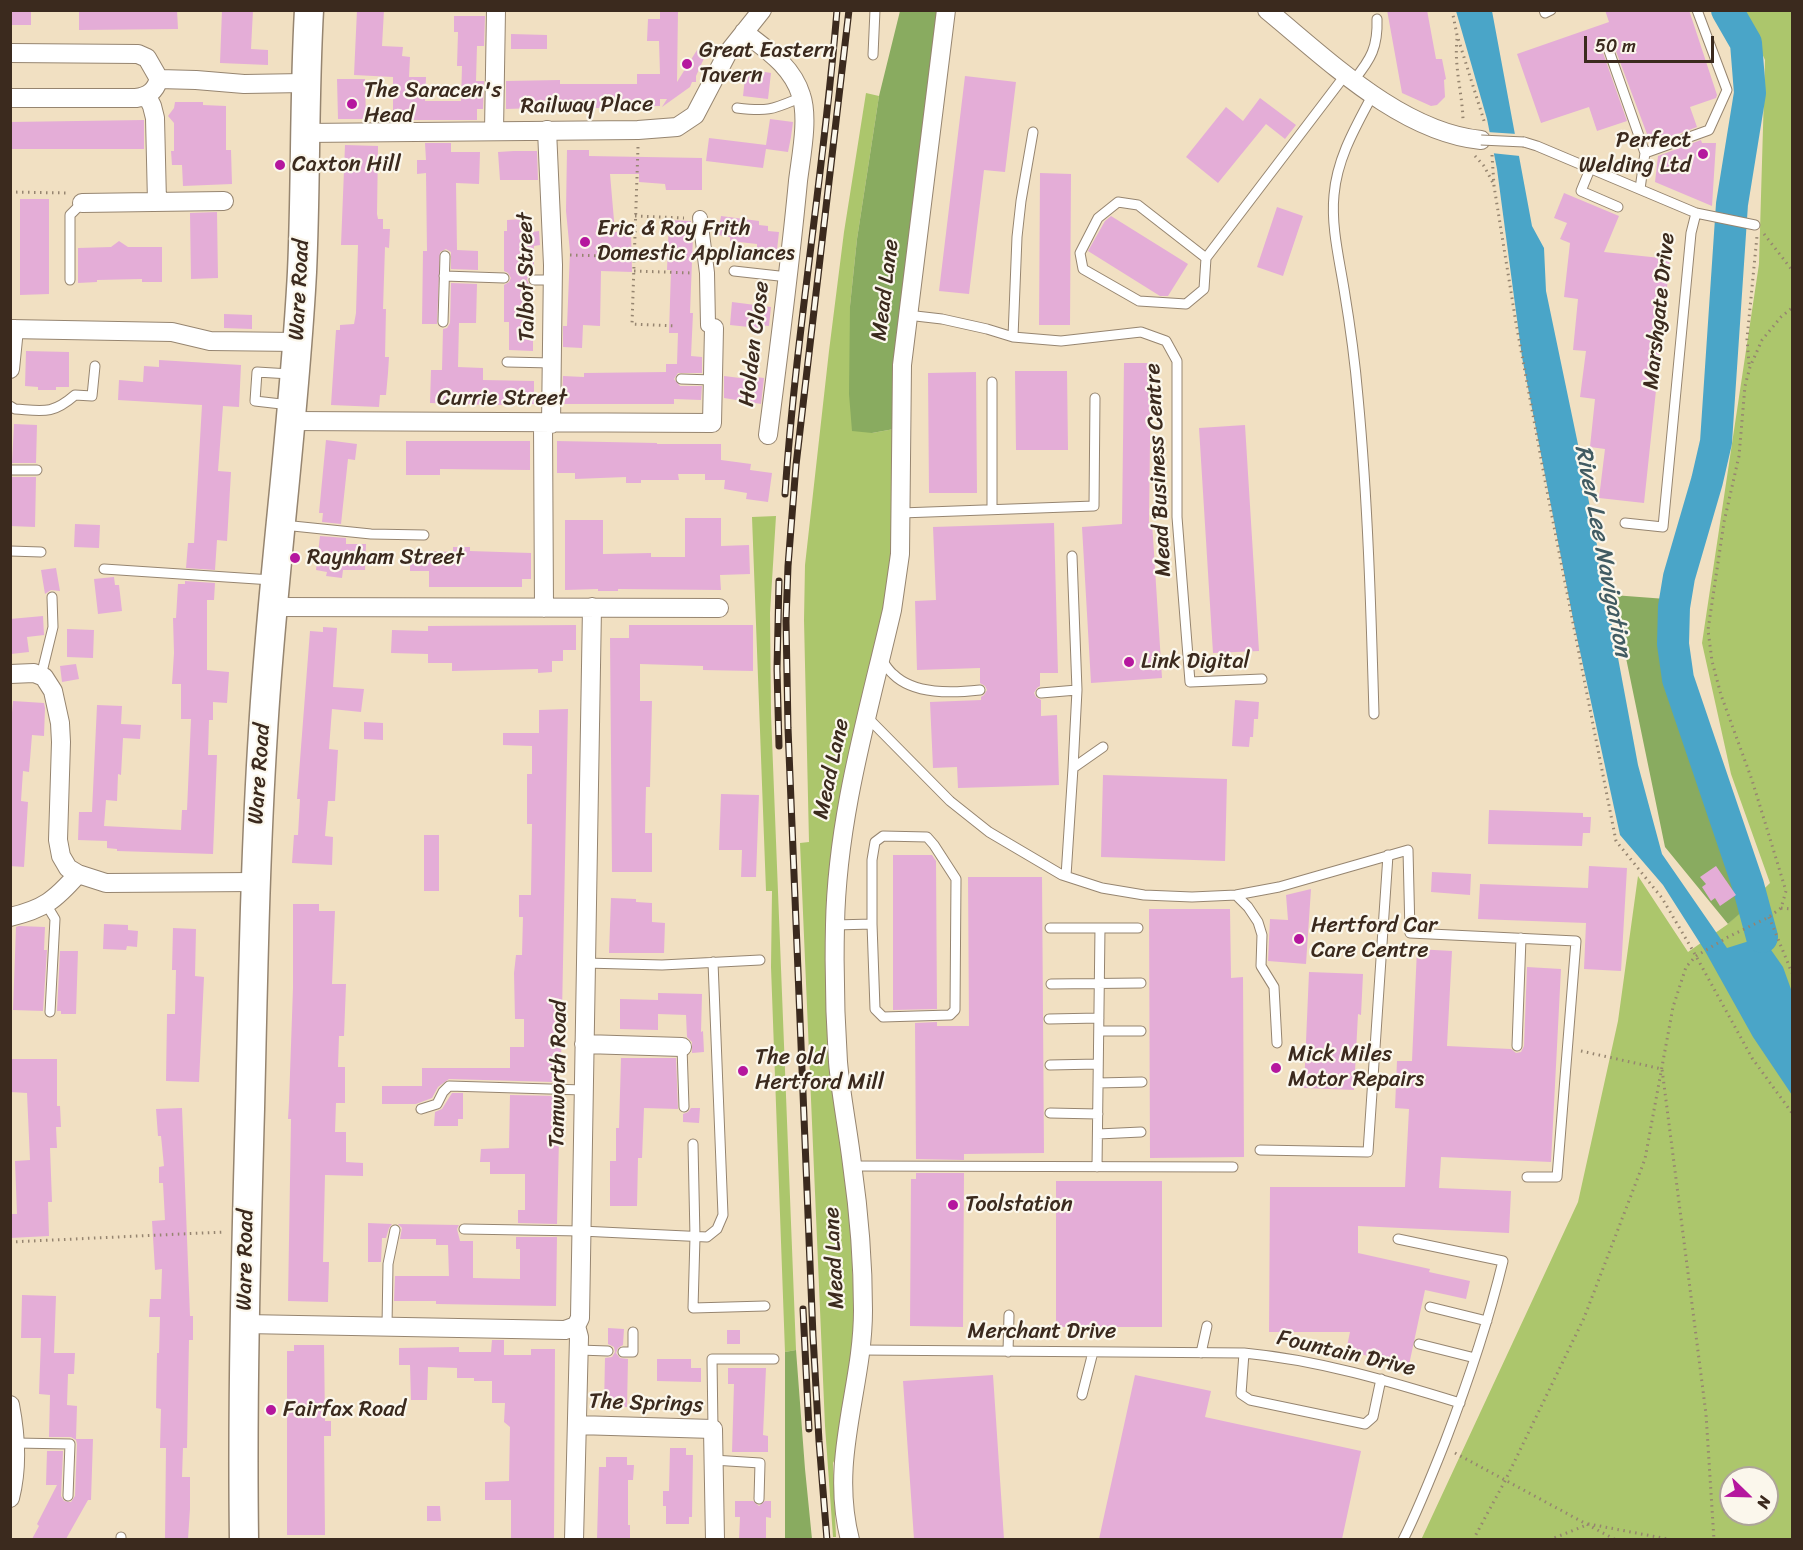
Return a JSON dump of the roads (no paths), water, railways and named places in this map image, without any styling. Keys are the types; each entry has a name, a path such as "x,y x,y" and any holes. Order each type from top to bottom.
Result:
{"main road":[{"name":"Ware Road","path":"244,1539 244,1324 254,882 263,725 297,342 304,204 304,83 309,10"}],"street":[{"path":"494,131 495,10"},
{"path":"744,32 762,10"},
{"name":"Mead Lane","path":"850,1539 846,1525 843,1465 850,1406 861,1350 863,1283 861,1238 853,1166 838,1062 835,925 838,864 846,813 897,581 901,513 902,365 946,10"},
{"path":"1267,10 1350,77 1402,114 1436,130 1477,135"},
{"name":"Railway Place","path":"304,133 638,130 677,127 695,115 727,54 744,32"},
{"name":"Holden Close","path":"744,32 777,57 794,77 802,97 804,119 788,277 768,435"},
{"path":"10,53 138,54 147,58 159,79 156,88 147,96 136,98 10,98"},
{"path":"159,79 244,84 304,83"},
{"path":"147,96 155,118 157,202"},
{"name":"Talbot Street","path":"544,608 547,424 552,363 553,280 547,130"},
{"path":"82,203 224,201"},
{"path":"700,218 707,273 708,325 714,328 713,380"},
{"path":"10,369 12,329 172,332 210,341 297,342"},
{"name":"Currie Street","path":"292,413 547,424 712,423 713,380"},
{"path":"274,593 544,608 719,608"},
{"name":"Tamworth Road","path":"574,1539 579,1350 576,1326 580,1318 592,607"},
{"path":"10,674 34,673 41,676 53,691 60,723 58,840 61,856 69,868 78,874 106,883 254,882"},
{"path":"10,917 33,912 53,900 78,874"},
{"path":"585,1044 682,1047"},
{"path":"244,1324 565,1330 576,1326"},
{"path":"10,1405 16,1443 14,1485 10,1498"},
{"name":"The Springs","path":"577,1425 712,1429 715,1539"}],"lane":[{"path":"873,55 875,10"},
{"path":"1544,10 1545,13 1551,10"},
{"path":"1645,153 1709,130 1727,90 1696,10"},
{"path":"1206,258 1138,205 1118,202 1098,218 1080,253 1083,269 1139,301 1186,304 1204,289 1206,258 1375,48 1378,37 1377,19"},
{"path":"1608,48 1645,153 1640,189"},
{"path":"1373,94 1352,132 1344,153 1334,191 1333,218 1358,396 1370,572 1374,714"},
{"path":"737,108 772,110 802,97"},
{"path":"1013,337 1017,237 1033,132"},
{"name":"Marshgate Drive","path":"1477,135 1537,146 1696,213 1691,233 1663,527 1625,523"},
{"path":"1590,169 1581,190 1618,207"},
{"path":"70,280 70,215 82,203"},
{"path":"1696,213 1755,225"},
{"path":"443,322 445,256"},
{"path":"734,271 788,277"},
{"path":"444,276 504,278"},
{"path":"534,280 553,280"},
{"name":"Mead Business Centre","path":"908,315 942,319 1013,337 1061,341 1141,332 1166,341 1177,361 1177,517 1190,682 1262,679"},
{"path":"507,362 552,363"},
{"path":"10,406 15,409 51,411 75,395 92,396 94,366"},
{"path":"292,413 255,401 257,372 294,375"},
{"path":"681,379 713,380"},
{"path":"992,382 992,509"},
{"path":"901,513 1094,507 1095,398"},
{"path":"10,470 37,470"},
{"path":"280,524 372,534 424,535"},
{"path":"10,551 41,552"},
{"path":"1066,876 1077,690 1071,556"},
{"path":"104,569 274,593"},
{"path":"41,676 53,627 52,597"},
{"path":"881,659 893,675 924,689 959,692 980,690"},
{"path":"1041,693 1077,690"},
{"path":"867,717 950,801 988,832 1023,854 1066,876 1102,888 1144,895 1192,897 1236,895 1279,887 1408,850 1410,933 1576,941 1557,1178 1527,1177"},
{"path":"1073,768 1102,747"},
{"path":"883,836 927,837 956,879 955,1010 950,1015 883,1017 875,1009 872,924 872,860 875,842 883,836"},
{"path":"1260,1150 1368,1152 1388,855"},
{"path":"1236,895 1258,922 1262,935 1261,966 1274,987 1277,1043"},
{"path":"46,904 54,919 50,1012"},
{"path":"835,925 872,924"},
{"path":"1050,928 1138,928"},
{"path":"1097,1167 1100,928"},
{"path":"1517,1046 1521,938"},
{"path":"585,963 662,965 760,960"},
{"path":"464,1229 580,1231 707,1237 717,1229 723,1215 714,962"},
{"path":"1051,984 1140,983"},
{"path":"1049,1019 1099,1018"},
{"path":"1099,1031 1141,1031"},
{"path":"682,1047 684,1107"},
{"path":"1050,1065 1098,1064"},
{"path":"1098,1083 1142,1082"},
{"path":"421,1108 437,1104 442,1092 449,1086 583,1090"},
{"path":"1050,1113 1098,1114"},
{"path":"1098,1134 1141,1132"},
{"path":"693,1144 695,1237 693,1308 765,1306"},
{"path":"853,1166 1233,1167"},
{"path":"387,1326 388,1264 395,1230"},
{"path":"1398,1239 1503,1261 1487,1321 1460,1403 1403,1539"},
{"path":"1430,1307 1487,1321"},
{"path":"1008,1352 1009,1315"},
{"path":"1201,1353 1207,1326"},
{"path":"623,1352 633,1352 633,1332"},
{"path":"1419,1344 1475,1358"},
{"path":"579,1350 608,1351"},
{"name":"Merchant Drive","path":"861,1350 1223,1353"},
{"path":"1082,1395 1093,1352"},
{"name":"Fountain Drive","path":"1223,1353 1282,1356 1381,1379 1460,1403"},
{"path":"1244,1353 1241,1394 1250,1401 1365,1424 1373,1417 1381,1379"},
{"path":"712,1429 712,1359 774,1359"},
{"path":"16,1443 70,1444 68,1496"},
{"path":"713,1460 760,1463 759,1499"}],"water":[{"path":"1456,11 1492,11 1532,226 1544,248 1546,291 1580,454 1638,765 1662,854 1727,948 1762,937 1783,967 1792,992 1792,1095 1753,1037 1705,951 1663,885 1620,835 1574,624 1522,357 1497,169 1487,119"}],"waterway":[{"path":"1727,10 1746,43 1750,93 1732,204 1716,442 1679,577 1674,607 1673,644 1678,679 1748,885 1762,937"}],"railway":[{"path":"785,494 796,373 837,10"},
{"path":"827,1540 813,1336 788,728 786,621 796,465 849,10"},
{"path":"779,581 777,669 779,746"},
{"path":"803,1309 809,1429"}],"place":[{"name":"Great Eastern Tavern","path":"687,64"},
{"name":"The Saracen's Head","path":"352,104"},
{"name":"Perfect Welding Ltd","path":"1703,154"},
{"name":"Caxton Hill","path":"280,165"},
{"name":"Eric & Roy Frith Domestic Appliances","path":"585,242"},
{"name":"Raynham Street","path":"295,558"},
{"name":"Link Digital","path":"1129,662"},
{"name":"Hertford Car Care Centre","path":"1299,939"},
{"name":"Mick Miles Motor Repairs","path":"1276,1068"},
{"name":"The old Hertford Mill","path":"743,1071"},
{"name":"Toolstation","path":"953,1205"},
{"name":"Fairfax Road","path":"271,1410"}],"water label":[{"name":"River Lee Navigation","path":"1602,551"}]}
